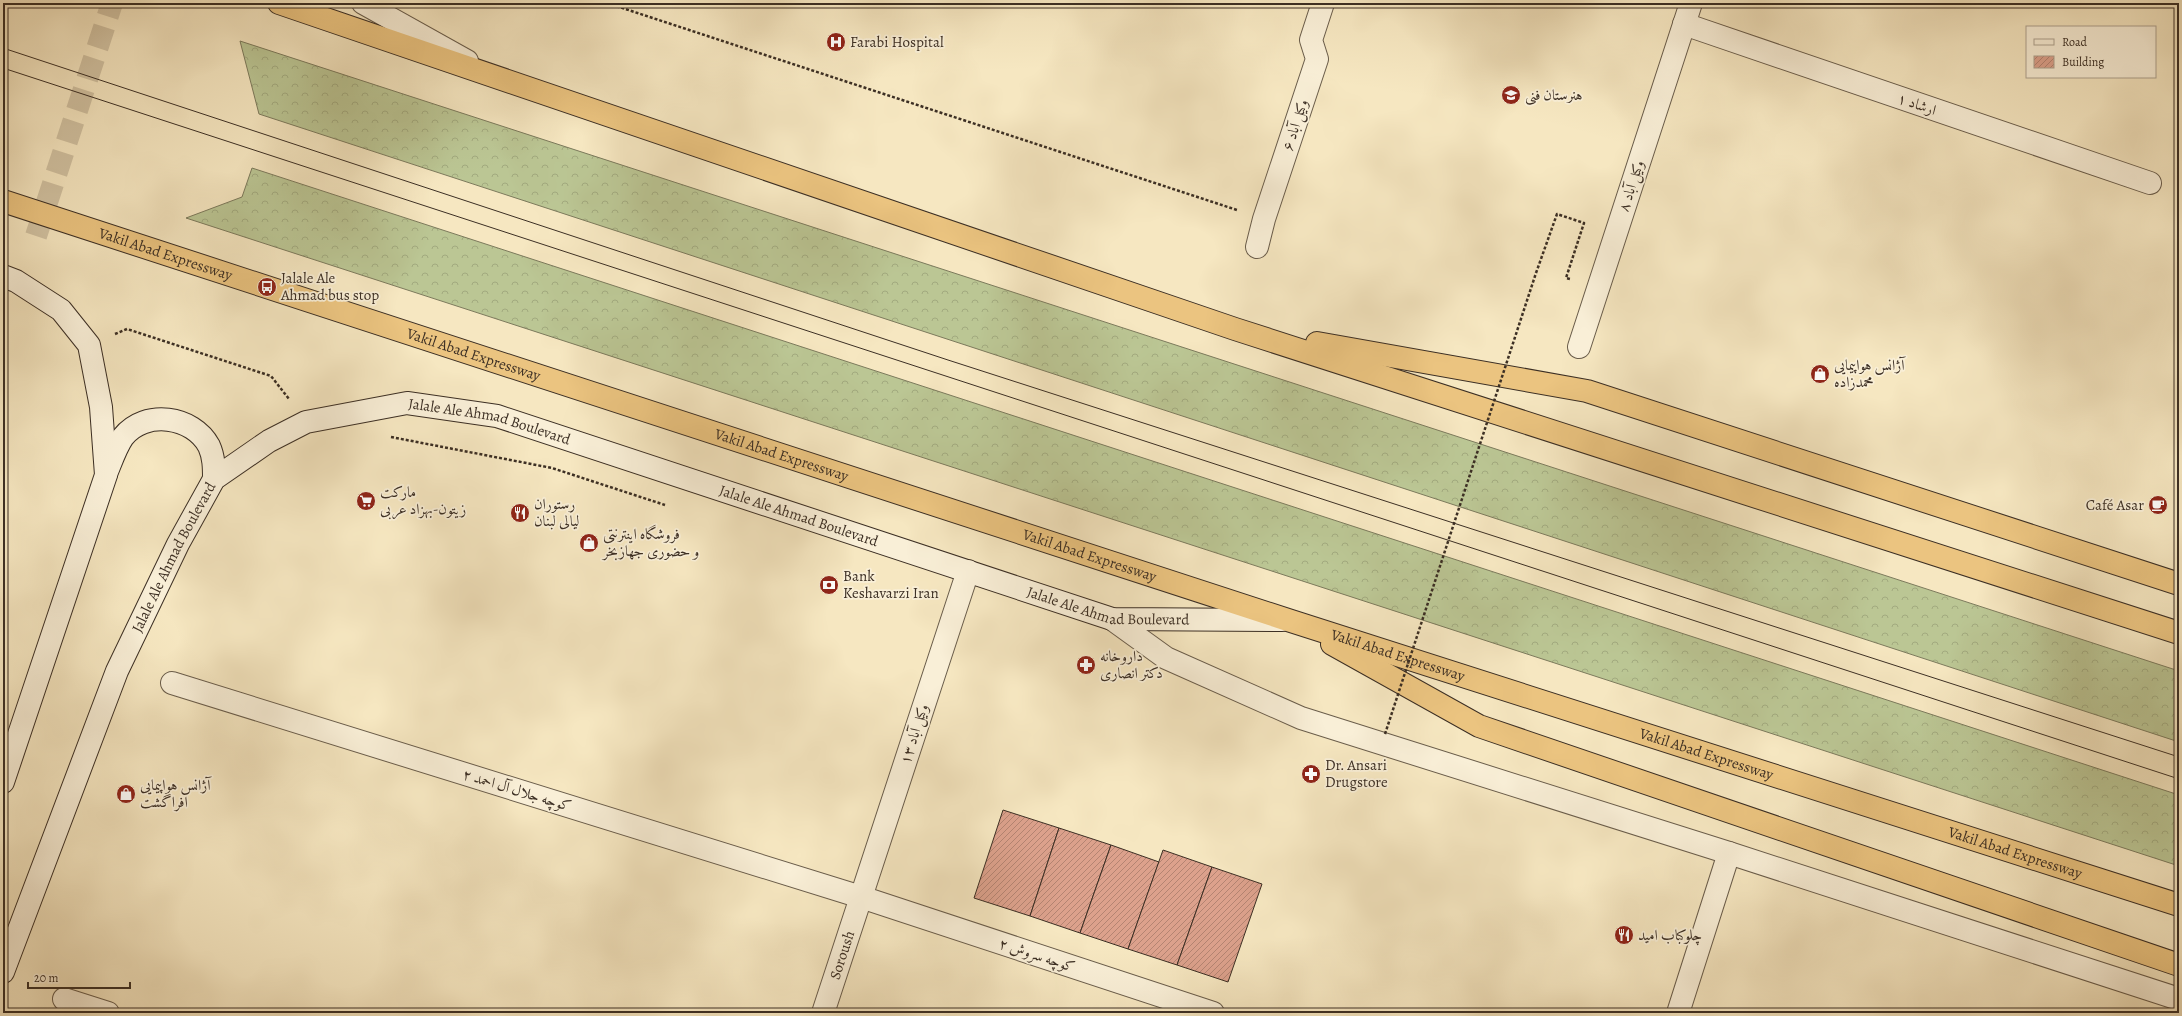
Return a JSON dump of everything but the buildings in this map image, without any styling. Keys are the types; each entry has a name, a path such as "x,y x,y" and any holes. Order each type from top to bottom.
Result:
{"highway":[{"path":"279,3 1235,329 2179,633"},
{"name":"Vakil Abad Expressway","path":"3,201 1291,621 2179,905"},
{"path":"1235,329 1587,391 2179,584"},
{"path":"1291,621 1479,726 2179,965"}],"street":[{"path":"363,3 485,72"},
{"name":"۶ وکیل آباد","path":"1258,247 1264,219 1317,59 1311,40 1322,3"},
{"name":"۸ وکیل آباد","path":"1579,348 1691,3"},
{"name":"ارشاد ۱","path":"1684,24 2150,183"},
{"path":"3,276 16,281 61,310 89,345 101,407 106,475"},
{"name":"Jalale Ale Ahmad Boulevard","path":"3,972 117,671 178,544 214,479 269,441 306,422 407,403 497,416 1112,619 1291,621"},
{"path":"3,782 106,475 123,437 136,426 152,420 169,419 185,424 199,433 206,442 214,462 214,479"},
{"name":"۱۳ وکیل آباد","path":"861,897 968,571"},
{"path":"1112,619 1166,658 1302,718 1729,853 2179,999"},
{"name":"کوچه جلال آل احمد ۲","path":"172,683 861,897"},
{"path":"1678,1013 1729,853"},
{"name":"Soroush","path":"823,1013 861,897"},
{"name":"کوچه سروش ۲","path":"861,897 1213,1013"},
{"path":"64,999 108,1013"}],"path":[{"path":"607,3 1264,219"},
{"path":"1385,734 1536,273 1557,214 1584,223 1566,278"},
{"path":"89,345 127,329 271,376 306,422"},
{"path":"385,436 552,468 672,507"}],"green space":[{"path":"240,41 2179,671 2179,742 259,114"},
{"path":"252,168 2179,795 2179,866 186,218 242,197"}],"tunnel":[{"path":"36,236 112,3"}],"tram line":[{"path":"3,48 948,360 2179,757"},
{"path":"3,68 2179,779"}],"place":[{"name":"Farabi Hospital","path":"836,42"},
{"name":"هنرستان فنی","path":"1511,95"},
{"name":"Jalale Ale Ahmad bus stop","path":"267,287"},
{"name":"آژانس هواپیمایی محمدزاده","path":"1820,374"},
{"name":"مارکت زیتون-بهزاد عربی","path":"366,501"},
{"name":"Café Asar","path":"2158,505"},
{"name":"رستوران لیالی لبنان","path":"520,513"},
{"name":"فروشگاه اینترنتی و حضوری جهازبخر","path":"589,543"},
{"name":"Bank Keshavarzi Iran","path":"829,585"},
{"name":"داروخانه دکتر انصاری","path":"1086,665"},
{"name":"Dr. Ansari Drugstore","path":"1311,774"},
{"name":"آژانس هواپیمایی افراگشت","path":"126,794"},
{"name":"چلوکباب امید","path":"1624,935"}]}
